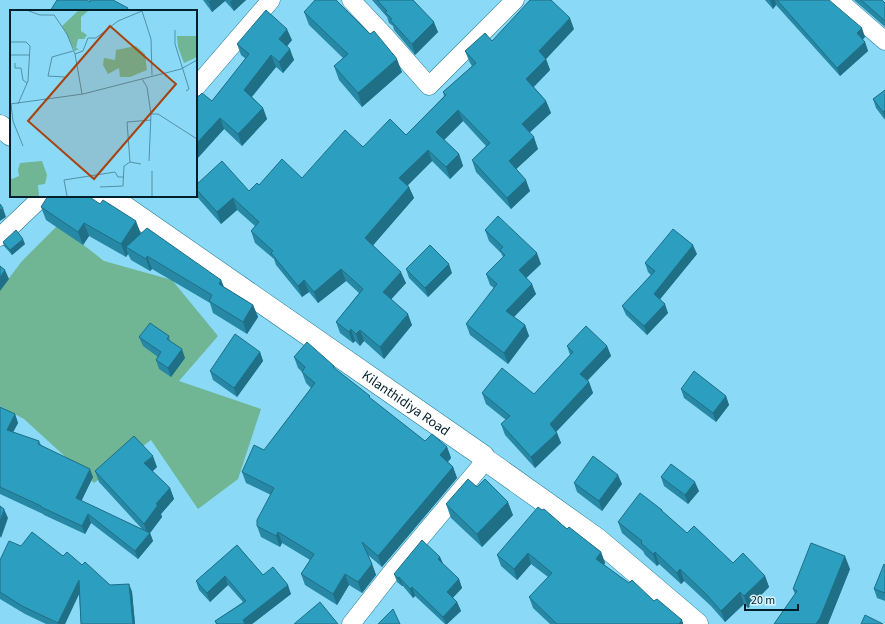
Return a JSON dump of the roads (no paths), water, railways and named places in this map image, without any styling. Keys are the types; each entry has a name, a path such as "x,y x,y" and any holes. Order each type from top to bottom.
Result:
{"street":[{"path":"197,86 271,0"},
{"path":"351,0 429,86 515,0"},
{"path":"838,0 885,41"},
{"path":"0,126 10,134"},
{"path":"0,237 42,197"},
{"name":"Kilanthidiya Road","path":"107,197 129,202 476,451 486,460 597,539 697,624"},
{"path":"351,624 391,573 486,460"}]}
